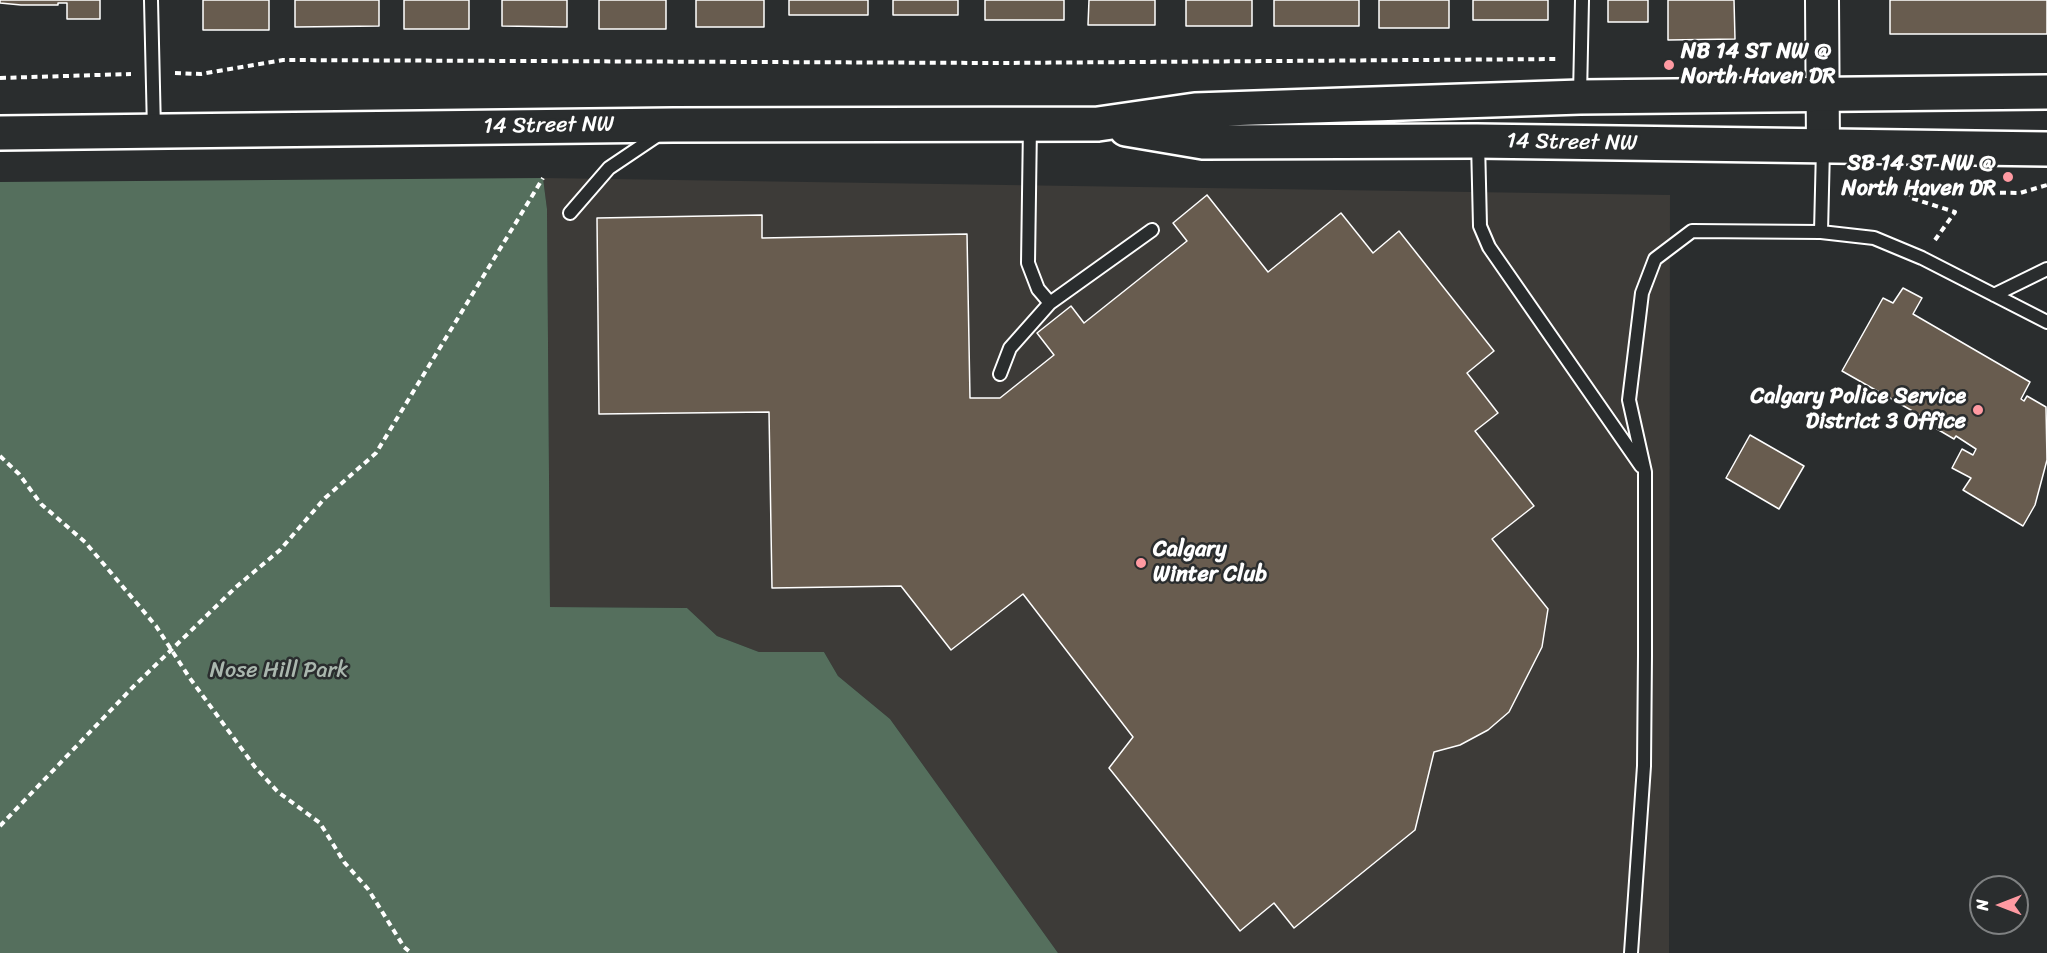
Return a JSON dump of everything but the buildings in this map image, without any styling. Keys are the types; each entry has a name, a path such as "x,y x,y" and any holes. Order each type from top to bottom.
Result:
{"main road":[{"name":"14 Street NW","path":"0,133 673,125 1098,124 1195,110 1580,97 2047,92"},
{"name":"14 Street NW","path":"1098,124 1203,142 1478,141 2047,150"}],"street":[{"path":"1822,0 1823,147"}],"lane":[{"path":"152,0 154,132"},
{"path":"1580,97 1582,0"},
{"path":"1030,124 1028,263 1038,289 1050,303"},
{"path":"570,213 609,168 673,125"},
{"path":"1478,141 1480,226 1490,247 1645,472"},
{"path":"1821,232 1823,147"},
{"path":"1000,374 1010,348 1050,303 1152,230"},
{"path":"1631,953 1644,766 1645,472 1629,400 1642,293 1655,259 1692,231 1821,232 1874,238 1922,258 2047,322"},
{"path":"1994,295 2047,269"}],"path":[{"path":"0,78 154,73 201,74 283,60 997,63 1563,59"},
{"path":"0,826 134,686 236,587 280,550 325,498 376,453 543,178"},
{"path":"1896,178 1907,179 1908,197 1955,212 1922,258"},
{"path":"1908,191 2020,193 2047,185"},
{"path":"0,456 19,474 41,504 85,542 156,626 189,677 255,767 278,792 320,822 344,862 368,889 399,940 411,953"}],"shaded area":[{"path":"543,178 1670,195 1669,953 1058,953 890,719 838,676 824,652 759,652 717,636 687,608 550,607 547,209"}],"green space":[{"name":"Nose Hill Park","path":"543,178 547,209 550,607 687,608 717,636 759,652 824,652 838,676 890,719 1058,953 0,953 0,182"}],"place":[{"name":"NB 14 ST NW @ North Haven DR","path":"1669,65"},
{"name":"SB 14 ST NW @ North Haven DR","path":"2008,177"},
{"name":"Calgary Police Service District 3 Office","path":"1978,410"},
{"name":"Calgary Winter Club","path":"1141,563"}]}
